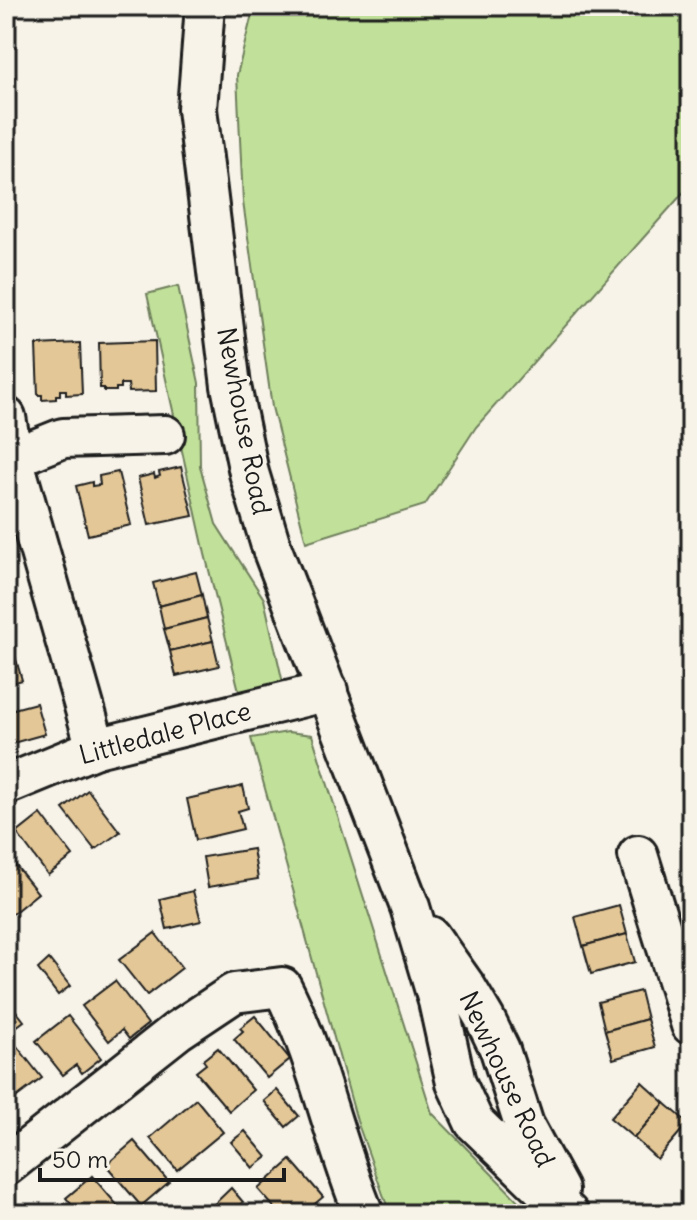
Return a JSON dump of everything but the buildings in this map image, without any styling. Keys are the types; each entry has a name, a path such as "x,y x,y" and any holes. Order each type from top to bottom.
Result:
{"street":[{"name":"Newhouse Road","path":"205,6 197,109 231,386 249,473 272,549 410,907 438,1001 456,1083 465,1105 474,1122 570,1214"},
{"path":"6,417 10,460 96,748"},
{"path":"10,460 63,438 165,435"},
{"name":"Littledale Place","path":"6,785 96,748 328,691"},
{"path":"638,855 691,1025"},
{"name":"Newhouse Road","path":"410,907 485,1019 500,1050 524,1125 570,1214"},
{"path":"6,1166 177,1031 234,993 282,987 300,1023 350,1181 364,1214"}],"green space":[{"path":"254,6 691,6 691,184 476,427 425,505 306,542 272,407 243,202 237,75"},
{"path":"178,286 199,383 200,466 216,524 264,599 285,692 242,703 147,294"},
{"path":"288,732 312,735 432,1113 531,1214 390,1214 357,1121 251,738"}]}
